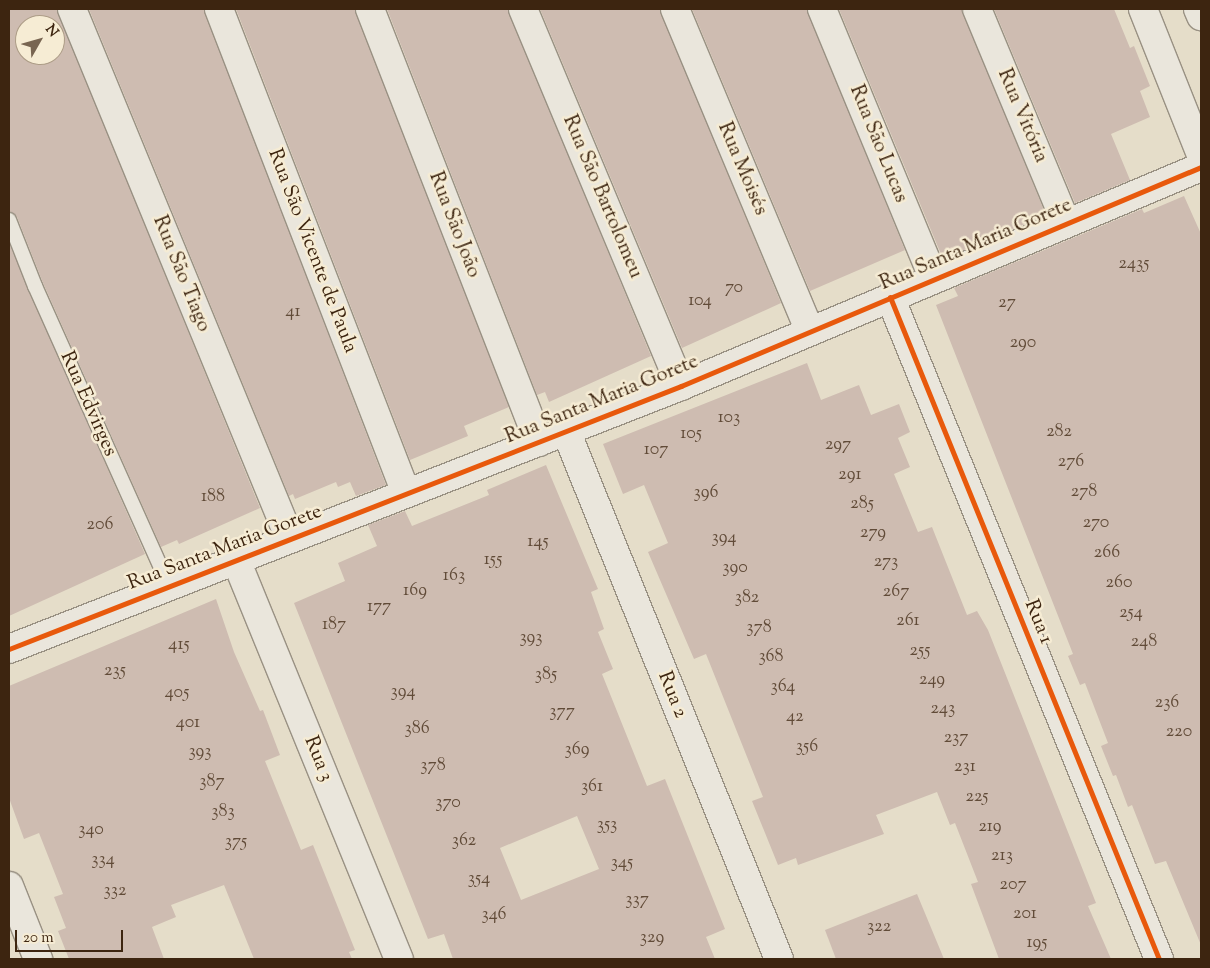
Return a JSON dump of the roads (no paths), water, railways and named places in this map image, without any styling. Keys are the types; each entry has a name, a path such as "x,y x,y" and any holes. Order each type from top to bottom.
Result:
{"street":[{"name":"Rua São Tiago","path":"72,9 290,539"},
{"name":"Rua São Vicente de Paula","path":"219,9 406,493"},
{"name":"Rua São João","path":"370,9 539,442"},
{"name":"Rua São Bartolomeu","path":"523,9 681,386"},
{"name":"Rua Moisés","path":"675,9 809,329"},
{"name":"Rua São Lucas","path":"822,9 934,279"},
{"name":"Rua Vitória","path":"977,9 1066,223"},
{"path":"1143,9 1201,155"},
{"path":"1198,9 1201,16"},
{"name":"Rua Santa Maria Gorete","path":"9,649 681,386 809,329 934,279 1201,167"},
{"name":"Rua 1","path":"890,297 1159,959"},
{"name":"Rua 2","path":"566,431 778,959"},
{"name":"Rua 3","path":"236,560 399,959"},
{"path":"9,886 38,959"}],"lane":[{"name":"Rua Edvirges","path":"9,220 35,286 169,586"}]}
